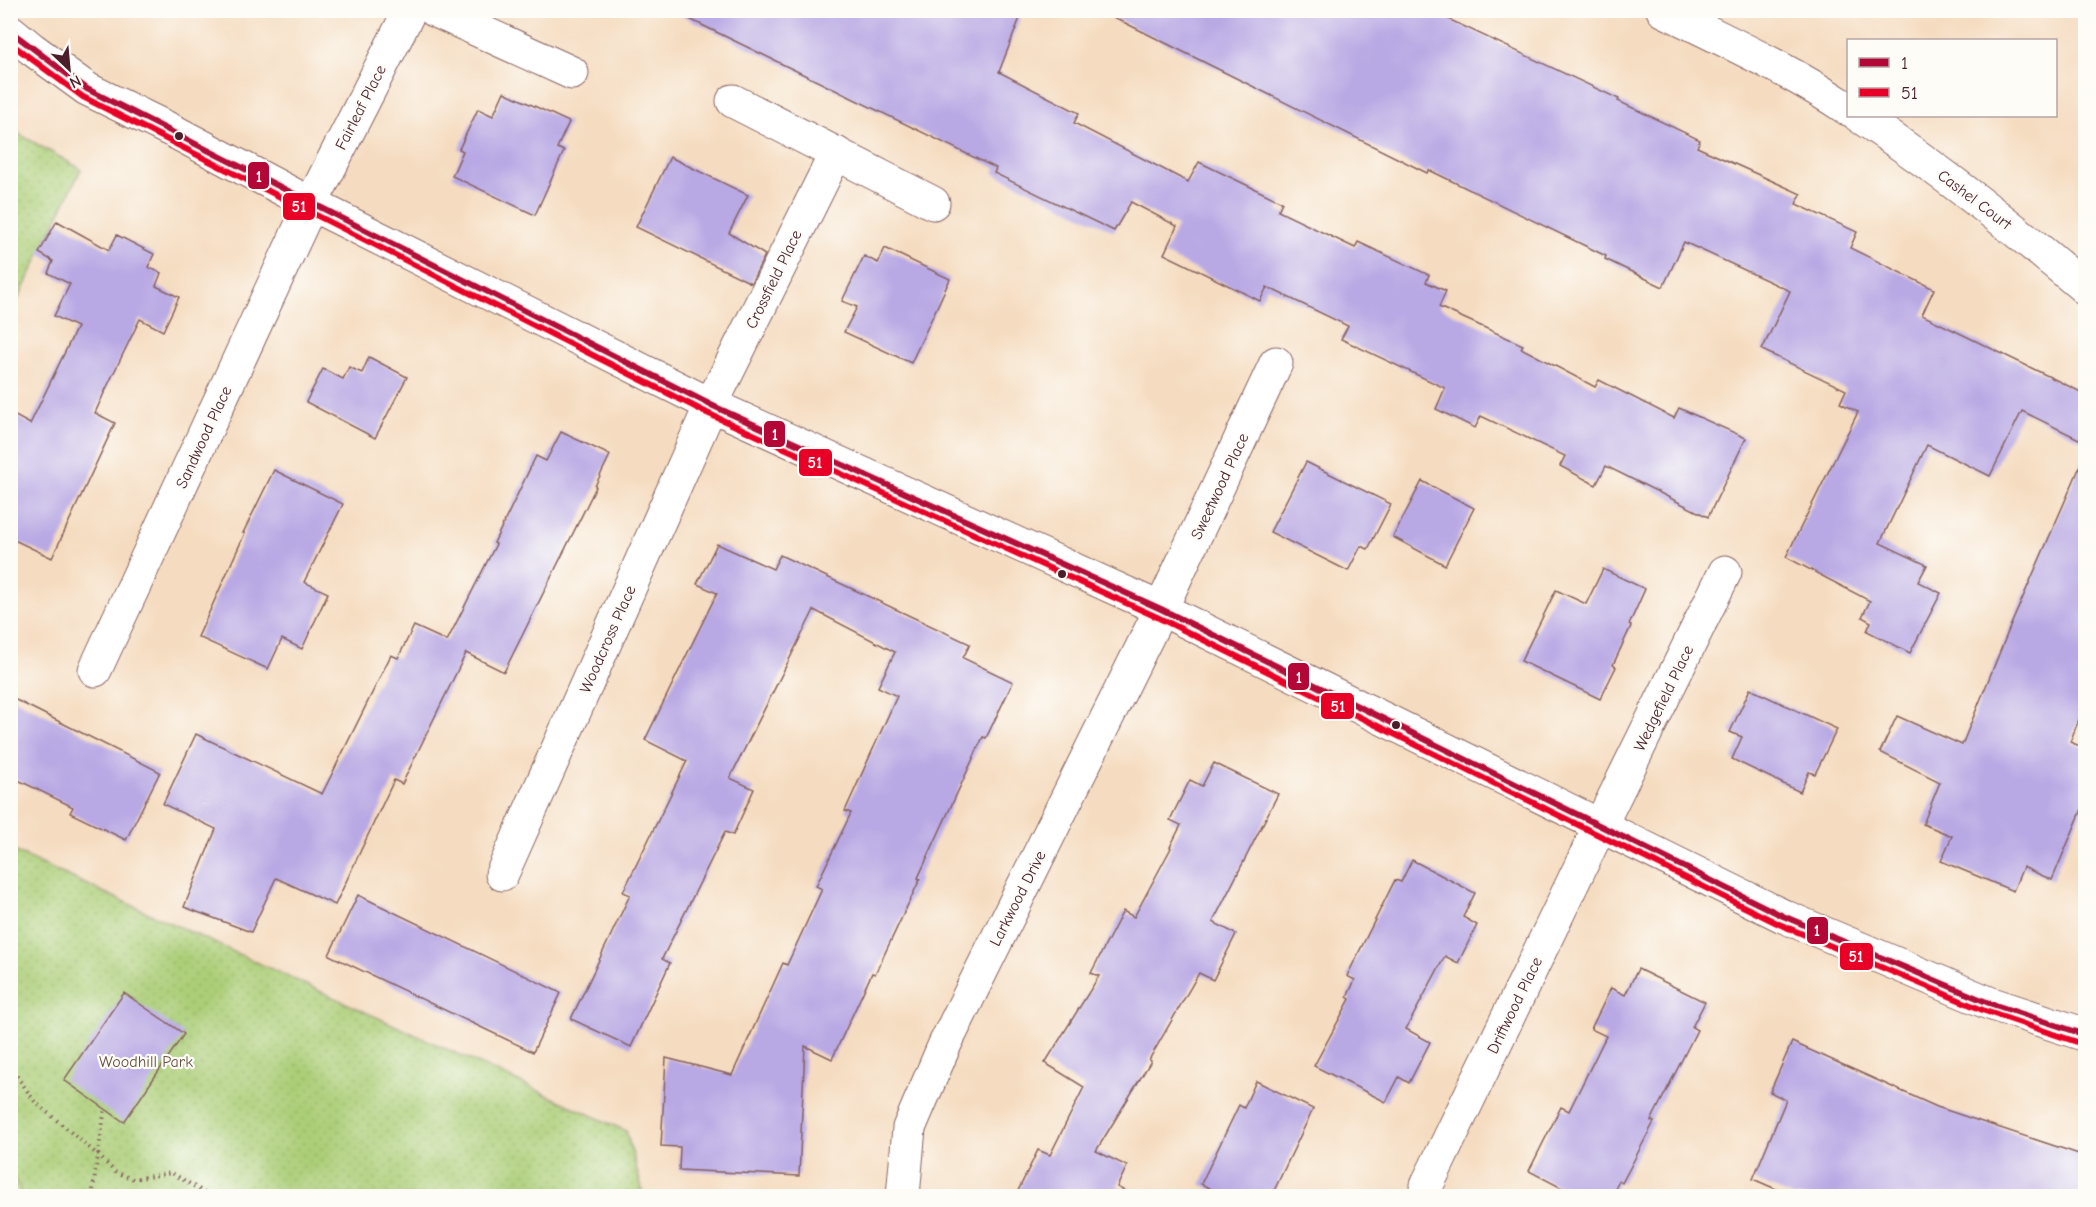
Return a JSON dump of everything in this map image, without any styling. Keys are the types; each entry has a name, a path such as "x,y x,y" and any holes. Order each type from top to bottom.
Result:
{"street":[{"name":"Fairleaf Place","path":"311,204 410,10"},
{"path":"434,10 572,72"},
{"path":"1663,10 1741,48 1825,93 1847,108"},
{"path":"10,31 87,89 711,405 1161,609 1601,824 1783,916 1989,1003 2085,1035"},
{"path":"733,101 933,203"},
{"name":"Cashel Court","path":"1860,117 1937,170 2027,239 2085,289"},
{"name":"Crossfield Place","path":"711,405 836,153"},
{"name":"Sandwood Place","path":"95,670 311,204"},
{"name":"Sweetwood Place","path":"1161,609 1276,363"},
{"name":"Woodcross Place","path":"502,874 711,405"},
{"name":"Wedgefield Place","path":"1601,824 1725,572"},
{"name":"Larkwood Drive","path":"903,1197 909,1128 945,1044 1161,609"},
{"name":"Driftwood Place","path":"1427,1185 1601,824"}],"path":[{"path":"10,150 19,134"},
{"path":"10,1066 35,1102 115,1172 133,1179 172,1173 210,1197"},
{"path":"92,1197 105,1108"}],"green space":[{"path":"11,126 19,134 81,169 11,314"},
{"name":"Woodhill Park","path":"11,850 626,1131 644,1196 11,1196"},
{"path":"11,1171 23,1196 11,1196"}],"building":[{"path":"671,10 1023,10 999,72 1079,113 1074,123 1188,182 1199,162 1282,202 1278,211 1355,248 1358,242 1429,275 1426,282 1446,291 1439,307 1523,345 1521,348 1595,387 1599,380 1674,418 1679,408 1746,438 1708,517 1606,466 1596,485 1560,466 1565,456 1481,416 1475,428 1436,409 1445,388 1341,339 1348,326 1267,287 1260,301 1164,254 1177,226 1131,202 1114,231 994,173 996,168"},
{"path":"1099,10 1429,10 1619,99 1618,101 1700,140 1697,147 1801,194 1796,204 1857,232 1850,248 1934,289 1922,315 2085,394 2085,442 2022,411 1990,476 1927,445 1880,543 1927,565 1918,582 1941,593 1910,653 1867,631 1871,622 1862,617 1870,601 1786,557 1858,412 1840,403 1846,390 1762,350 1790,291 1684,242 1663,287 1605,259 1606,256 1429,170 1427,173"},
{"path":"504,92 569,122 557,148 564,151 535,215 452,176 463,151 459,149 478,109 493,116"},
{"path":"670,157 748,195 729,233 765,255 751,283 636,227"},
{"path":"57,221 109,250 117,235 154,254 148,267 161,273 156,286 179,297 163,331 140,319 95,413 115,423 52,558 10,538 10,413 30,424 77,327 54,316 70,284 48,273 53,261 39,253"},
{"path":"885,248 950,279 911,363 844,332 857,307 842,301 864,256 878,263"},
{"path":"369,357 407,377 375,438 306,402 323,369 343,379 349,367 362,373"},
{"path":"561,432 610,455 596,487 504,672 466,653 402,784 394,780 335,905 276,878 251,932 184,907 216,829 163,804 196,734 322,794 391,655 398,658 414,626 447,641 496,544 494,543 536,456 546,461"},
{"path":"2085,455 2085,704 2070,742 2085,748 2085,802 2052,880 2023,867 2013,891 1941,861 1952,836 1923,824 1940,782 1880,752 1897,716 1962,745 2010,627"},
{"path":"1306,462 1391,504 1368,549 1361,546 1348,571 1270,532"},
{"path":"274,470 343,504 304,582 328,593 302,649 282,639 268,669 198,637 245,533 243,533"},
{"path":"1422,481 1474,508 1445,565 1393,537"},
{"path":"717,544 773,569 780,555 970,644 963,658 1013,682 986,738 983,737 918,878 920,879 875,974 872,973 832,1059 805,1046 799,1176 679,1170 680,1147 661,1146 666,1058 732,1075 783,963 787,965 822,889 816,886 851,813 845,811 897,696 878,687 895,652 814,610 730,778 754,789 733,835 725,832 662,959 670,963 631,1047 571,1019 630,895 623,892 687,761 645,740 717,593 697,584"},
{"path":"1603,569 1645,589 1613,665 1616,667 1600,699 1521,661 1556,590 1586,604"},
{"path":"1750,689 1837,729 1815,774 1809,772 1800,792 1732,759 1742,737 1730,732"},
{"path":"10,697 160,772 126,840 70,813 73,807 10,776"},
{"path":"1214,763 1278,794 1213,922 1236,934 1213,980 1199,973 1149,1060 1151,1061 1096,1151 1127,1166 1117,1187 1136,1197 1015,1197 1038,1150 1050,1155 1084,1087 1045,1063 1099,976 1091,973 1123,911 1134,917 1171,848 1181,825 1170,820 1190,780 1202,786"},
{"path":"1412,860 1475,893 1463,917 1477,925 1458,963 1445,956 1406,1029 1430,1042 1409,1083 1399,1077 1386,1102 1314,1066 1350,999 1347,997 1355,980 1347,976 1395,880 1401,882"},
{"path":"358,895 561,993 533,1052 329,955"},
{"path":"1638,969 1705,1002 1692,1027 1697,1030 1651,1121 1654,1122 1622,1183 1619,1181 1611,1197 1579,1197 1529,1171 1561,1107 1569,1111 1606,1036 1591,1029 1611,988 1625,995"},
{"path":"124,993 184,1034 124,1122 64,1080"},
{"path":"1792,1042 1937,1107 2085,1156 2085,1197 1794,1197 1753,1179 1786,1100 1770,1092"},
{"path":"1256,1081 1313,1109 1271,1197 1227,1197 1201,1184 1239,1105 1244,1108"}],"transit line":[{"name":"1","path":"10,31 87,89 711,405 1161,609 1783,916 1989,1003 2086,1035"},
{"name":"51","path":"10,43 83,97 707,413 1157,617 1779,924 1985,1011 2083,1044"}]}
